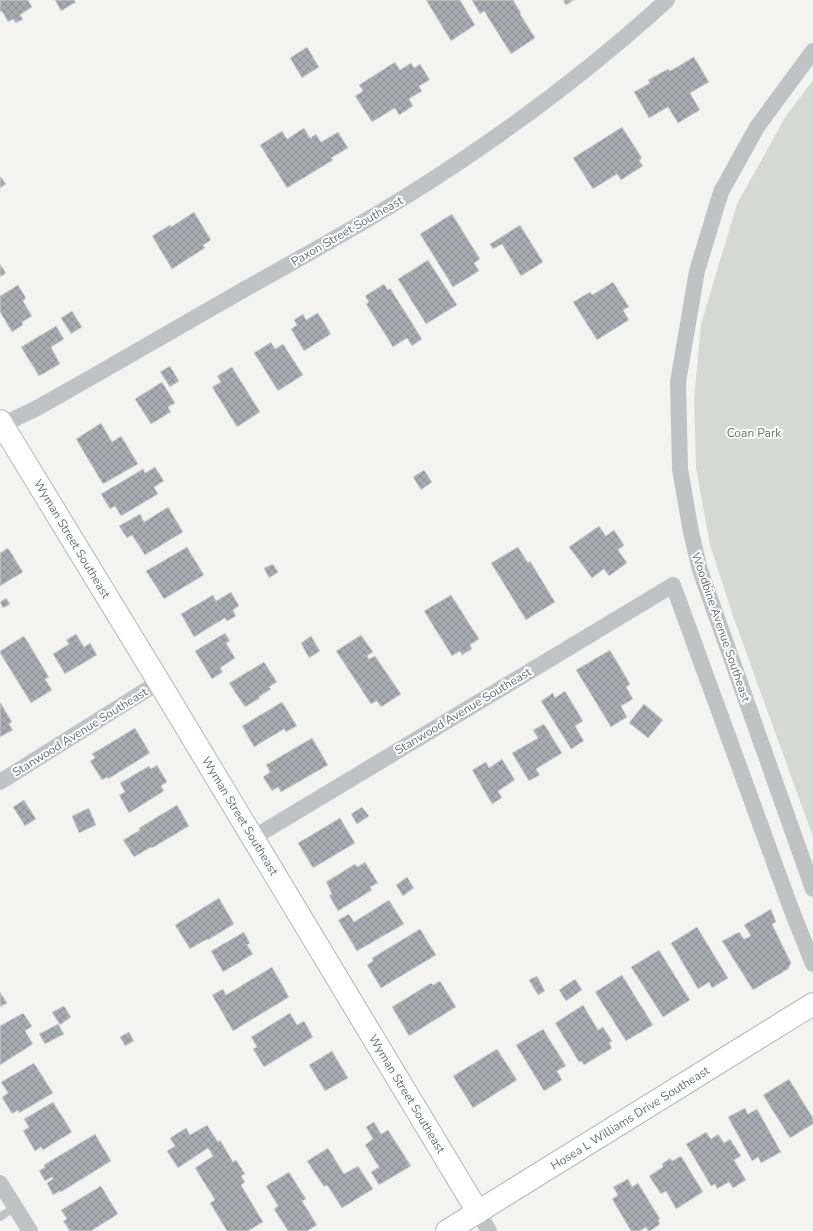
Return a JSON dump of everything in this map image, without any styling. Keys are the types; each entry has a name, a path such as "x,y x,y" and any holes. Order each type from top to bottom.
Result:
{"street":[{"name":"Paxon Street Southeast","path":"1,423 39,407 405,197 486,144 565,86 667,0"},
{"name":"Woodbine Avenue Southeast","path":"813,51 757,127 721,192 697,271 678,382 680,469 691,532 700,570 813,889"},
{"name":"Wyman Street Southeast","path":"1,423 160,682 478,1212"},
{"name":"Stanwood Avenue Southeast","path":"253,838 673,585 790,906 813,964"},
{"name":"Stanwood Avenue Southeast","path":"0,782 160,682"},
{"name":"Hosea L Williams Drive Southeast","path":"447,1231 813,1004"},
{"path":"0,1183 30,1231"},
{"path":"478,1212 489,1231"}],"lane":[{"path":"0,1217 15,1207"}],"green space":[{"name":"Coan Park","path":"813,80 813,837 733,616 710,545 696,468 694,399 701,324 737,204 786,116"}],"building":[{"path":"0,0 28,0 32,7 20,15 23,19 16,23 13,19 8,22 2,11 0,12"},
{"path":"55,0 74,0 76,2 61,11"},
{"path":"426,0 460,0 475,25 451,41"},
{"path":"472,0 513,0 535,38 511,54 484,11 480,14"},
{"path":"563,0 574,0 566,5"},
{"path":"307,47 319,67 302,78 290,58"},
{"path":"694,57 709,82 690,93 700,110 678,123 668,107 649,118 634,92 650,83 648,80 668,69 670,71"},
{"path":"395,62 400,70 411,63 414,68 420,64 430,80 419,86 422,91 409,99 413,106 399,115 395,108 372,122 355,96 363,91 359,85"},
{"path":"622,127 642,158 639,160 643,166 621,180 617,174 593,189 573,158"},
{"path":"304,128 310,138 316,134 321,142 338,132 348,148 331,158 333,160 287,188 260,145 282,131 287,139"},
{"path":"0,177 6,184 0,188"},
{"path":"194,212 211,240 203,245 205,248 172,269 152,236 170,225 171,227"},
{"path":"452,214 480,259 474,263 479,271 453,287 420,234"},
{"path":"520,225 543,262 521,276 502,244 493,249 490,244"},
{"path":"428,260 457,305 426,324 398,279"},
{"path":"0,264 6,273 0,277"},
{"path":"613,282 629,307 623,310 629,320 597,340 573,302 590,292 592,295"},
{"path":"384,284 388,290 390,288 422,339 412,346 407,338 393,347 366,304 369,302 365,296"},
{"path":"18,285 26,298 23,301 32,316 22,322 23,325 12,332 0,312 0,296"},
{"path":"72,311 82,327 71,334 61,318"},
{"path":"318,313 331,334 304,351 291,329 297,325 294,320 303,314 306,320"},
{"path":"56,326 64,339 51,347 60,364 39,376 21,347"},
{"path":"271,342 275,349 283,344 303,375 278,391 254,353"},
{"path":"170,366 179,381 170,387 160,372"},
{"path":"232,367 260,412 237,427 212,387 221,382 217,376"},
{"path":"162,382 175,403 168,407 171,412 151,424 135,399"},
{"path":"101,423 112,442 121,436 138,464 103,484 76,439"},
{"path":"155,467 164,481 154,487 158,494 121,516 115,506 110,509 101,494 143,469 145,473"},
{"path":"424,470 432,482 421,490 413,477"},
{"path":"168,507 183,532 145,555 132,535 127,538 119,526 140,514 144,522"},
{"path":"599,526 606,536 614,530 624,545 618,550 627,563 609,576 604,569 592,578 569,547"},
{"path":"187,547 204,575 164,599 146,571"},
{"path":"518,547 528,563 530,561 555,602 526,620 491,563"},
{"path":"8,548 23,572 0,586 0,553"},
{"path":"273,564 278,572 269,578 264,568"},
{"path":"231,592 239,606 233,610 236,616 227,621 225,618 194,637 181,614 213,595 216,601"},
{"path":"451,595 479,639 470,645 472,649 462,655 460,651 452,656 424,611"},
{"path":"6,598 10,604 3,608 0,602"},
{"path":"225,633 230,641 226,643 235,658 220,668 223,672 212,679 195,651"},
{"path":"76,634 84,647 90,643 97,655 65,674 53,654 69,644 66,640"},
{"path":"361,635 373,652 367,656 369,659 375,656 401,694 381,707 377,701 371,704 336,651"},
{"path":"24,636 49,677 45,679 52,690 31,703 0,653 0,651"},
{"path":"311,636 320,651 309,658 301,643"},
{"path":"610,650 630,684 626,687 633,699 621,706 627,717 611,727 576,670"},
{"path":"264,662 277,682 269,687 271,689 259,697 260,698 245,707 229,683"},
{"path":"565,691 583,721 575,726 584,741 571,749 541,701 553,693 555,698"},
{"path":"0,702 12,722 9,724 13,730 0,737"},
{"path":"282,702 297,726 286,732 284,729 254,747 242,726"},
{"path":"644,704 663,720 648,738 629,723"},
{"path":"544,724 562,753 536,769 540,775 529,781 512,753 538,738 533,730"},
{"path":"135,728 150,753 108,779 107,777 102,780 90,761 95,758 92,754"},
{"path":"312,738 328,765 281,792 278,787 272,791 263,777 270,772 266,765"},
{"path":"502,759 515,780 498,791 502,798 492,804 472,770 486,762 489,768"},
{"path":"157,765 167,782 161,786 164,791 129,813 119,795 125,792 120,783 149,766 151,769"},
{"path":"24,800 36,819 25,826 13,807"},
{"path":"177,805 189,826 134,857 123,840 140,830 139,828"},
{"path":"362,807 369,816 357,824 351,814"},
{"path":"89,808 96,825 79,833 72,816"},
{"path":"340,818 355,843 313,868 298,843"},
{"path":"365,862 378,883 370,887 372,890 338,911 329,895 332,894 326,882 355,864 357,867"},
{"path":"407,877 414,888 403,896 396,885"},
{"path":"219,898 234,924 190,949 175,925"},
{"path":"389,900 404,924 357,951 338,920 349,914 354,922"},
{"path":"771,909 776,922 772,924 791,963 788,969 753,990 722,941 739,932 744,939 751,936 744,925"},
{"path":"697,927 728,978 712,988 709,982 698,989 671,943"},
{"path":"420,929 436,955 381,988 367,965 373,961 372,958"},
{"path":"244,932 250,943 247,945 253,954 223,972 211,951"},
{"path":"659,950 690,1000 663,1017 631,967"},
{"path":"272,967 289,997 233,1031 212,995 223,989 226,995"},
{"path":"622,975 653,1025 626,1041 595,992"},
{"path":"537,976 545,991 538,995 529,980"},
{"path":"575,979 582,990 566,1001 559,990"},
{"path":"440,981 456,1007 409,1036 392,1007 431,983 433,985"},
{"path":"0,992 7,1003 0,1007"},
{"path":"583,1005 598,1030 603,1027 612,1041 609,1043 612,1048 584,1065 581,1061 579,1062 555,1023"},
{"path":"64,1006 71,1017 60,1025 52,1012"},
{"path":"23,1013 32,1026 25,1031 33,1044 0,1065 0,1026"},
{"path":"290,1013 297,1025 304,1021 313,1037 264,1067 253,1049 257,1047 251,1037"},
{"path":"58,1024 64,1034 45,1044 39,1034"},
{"path":"543,1029 566,1066 557,1071 562,1080 544,1091 516,1045"},
{"path":"129,1032 134,1041 125,1046 120,1037"},
{"path":"497,1049 517,1080 473,1108 453,1076"},
{"path":"332,1051 348,1078 325,1091 309,1065"},
{"path":"34,1063 53,1093 19,1113 18,1110 12,1114 2,1097 8,1093 1,1082"},
{"path":"789,1079 813,1118 813,1124 790,1138 763,1095"},
{"path":"53,1102 72,1132 43,1150 41,1147 35,1151 23,1131 29,1127 24,1119"},
{"path":"745,1108 748,1114 757,1109 781,1152 761,1163 758,1157 752,1161 728,1117"},
{"path":"374,1122 381,1134 388,1130 411,1166 379,1185 371,1172 379,1167 365,1145 373,1139 366,1127"},
{"path":"207,1125 218,1142 220,1140 233,1162 236,1160 245,1174 241,1176 245,1182 241,1185 263,1222 248,1231 227,1231 210,1203 215,1200 195,1168 213,1156 208,1148 178,1168 167,1151 175,1146 170,1138 186,1128 190,1135"},
{"path":"706,1132 711,1139 718,1134 724,1143 730,1139 741,1156 734,1160 746,1180 733,1188 729,1182 717,1189 715,1184 711,1186 686,1144"},
{"path":"95,1134 111,1161 61,1192 60,1191 53,1195 47,1183 53,1179 52,1177 45,1181 39,1171 45,1167 44,1165"},
{"path":"328,1148 344,1174 358,1166 373,1189 342,1208 327,1185 324,1187 307,1161"},
{"path":"681,1156 703,1192 676,1209 666,1191 661,1194 649,1176 663,1167 662,1164 670,1158 672,1161"},
{"path":"289,1172 306,1199 302,1201 317,1225 307,1231 288,1231 274,1209 278,1206 266,1186"},
{"path":"628,1179 632,1187 638,1183 660,1219 658,1220 660,1224 650,1231 648,1231 646,1227 640,1231 631,1231 612,1199 618,1195 613,1187"},
{"path":"101,1186 118,1214 91,1231 70,1231 63,1221 67,1219 61,1210"}]}
